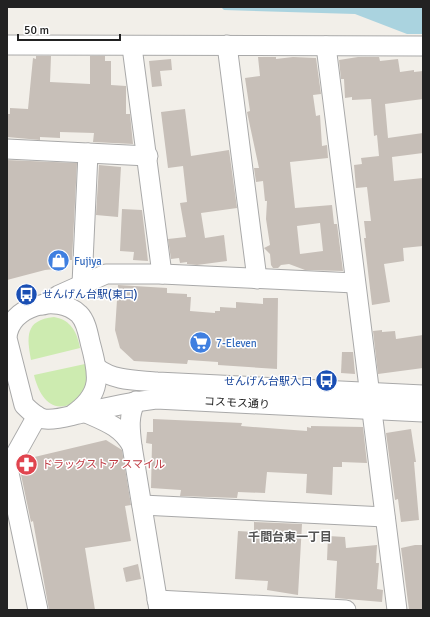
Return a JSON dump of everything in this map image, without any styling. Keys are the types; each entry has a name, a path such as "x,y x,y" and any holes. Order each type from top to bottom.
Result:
{"street":[{"path":"7,45 123,56 227,45 423,46"},
{"path":"227,45 247,273"},
{"path":"326,46 397,610"},
{"path":"123,56 148,156 162,274"},
{"path":"7,149 148,156"},
{"path":"82,284 88,153"},
{"path":"38,610 8,468 44,417 24,405 7,338 9,324 29,308 43,304 82,284 106,274 247,273 355,283"},
{"path":"43,304 54,304 69,307 80,315 86,326 97,368 93,394 78,414 116,426 126,436 132,446"},
{"name":"コスモス通り","path":"97,368 108,376 116,378 370,402 423,412"},
{"name":"コスモス通り","path":"44,417 78,414 136,401 156,399 370,402 423,395"},
{"path":"136,401 132,408 130,421 132,446 158,605 346,610"},
{"path":"142,505 385,517"}],"green space":[{"path":"54,317 69,324 75,332 80,348 31,360 29,338 32,326 44,319"},
{"path":"85,364 88,374 87,389 77,400 63,406 56,406 46,400 38,388 34,375"}],"water":[{"path":"221,7 423,7 423,34 407,34 355,14 224,10"}],"building":[{"path":"36,56 51,56 50,82 90,84 90,56 105,56 105,61 111,61 111,85 126,86 126,114 130,114 133,144 93,142 94,133 60,132 60,138 40,137 40,140 7,137 7,114 10,114 10,108 28,109 33,58 36,59"},
{"path":"258,57 276,57 276,59 293,57 316,58 321,94 313,95 316,116 320,115 322,146 327,145 328,158 290,162 295,208 332,205 334,224 337,224 343,271 305,270 289,264 281,265 278,268 273,268 271,265 270,254 264,248 270,245 266,219 267,201 265,201 263,181 256,182 254,168 259,168 247,112 250,111 245,78 260,76","holes":["320,223 323,251 300,254 297,226"]},
{"path":"358,57 379,57 380,61 398,59 400,72 414,70 414,72 423,71 423,99 385,104 388,138 423,133 423,153 392,157 394,181 423,178 423,246 403,248 404,261 384,264 390,302 372,305 364,238 366,238 364,221 371,221 367,187 356,188 354,165 362,164 361,158 379,156 377,135 374,136 371,99 352,100 352,97 345,98 344,79 341,79 339,60"},
{"path":"171,59 172,70 160,71 162,86 152,87 149,61"},
{"path":"185,109 191,156 229,150 237,208 201,213 205,238 224,235 227,261 197,265 187,264 187,262 180,263 179,258 171,259 168,239 186,237 180,203 187,202 183,166 168,168 161,112"},
{"path":"7,160 77,163 72,260 65,260 66,268 45,270 7,280"},
{"path":"99,165 121,167 118,217 96,215"},
{"path":"122,209 142,210 148,261 133,260 134,252 120,251"},
{"path":"118,285 167,288 167,293 187,294 187,297 191,297 190,311 215,313 215,311 220,311 220,307 236,308 236,302 263,304 263,298 278,298 277,369 218,365 218,362 188,360 187,364 134,361 120,348 115,330"},
{"path":"382,330 382,332 395,331 396,339 423,335 423,368 378,374 373,331"},
{"path":"342,352 353,352 355,374 341,373"},
{"path":"153,419 242,423 241,426 307,431 307,427 311,428 311,426 363,427 367,463 342,462 342,467 333,467 332,495 306,493 307,474 267,472 265,493 238,492 237,498 180,496 181,490 151,488 152,444 146,443 147,432 153,432"},
{"path":"411,429 416,462 414,462 419,520 401,522 398,499 395,500 386,433"},
{"path":"106,440 122,450 131,505 125,506 131,541 85,548 95,610 49,610 33,521 31,522 20,470 26,459"},
{"path":"254,522 302,524 298,595 267,590 268,581 235,579 238,531 254,532"},
{"path":"328,536 345,537 346,548 377,545 376,563 379,563 377,589 383,590 382,602 335,598 337,561 327,560"},
{"path":"423,545 423,610 409,610 401,548"},
{"path":"138,564 141,579 126,582 123,568"}],"place":[{"name":"Fujiya","path":"58,261"},
{"name":"せんげん台駅(東口)","path":"26,294"},
{"name":"7-Eleven","path":"201,343"},
{"name":"せんげん台駅入口","path":"327,381"},
{"name":"ドラッグストア スマイル","path":"26,464"}],"district":[{"name":"千間台東一丁目","path":"290,537"}]}
